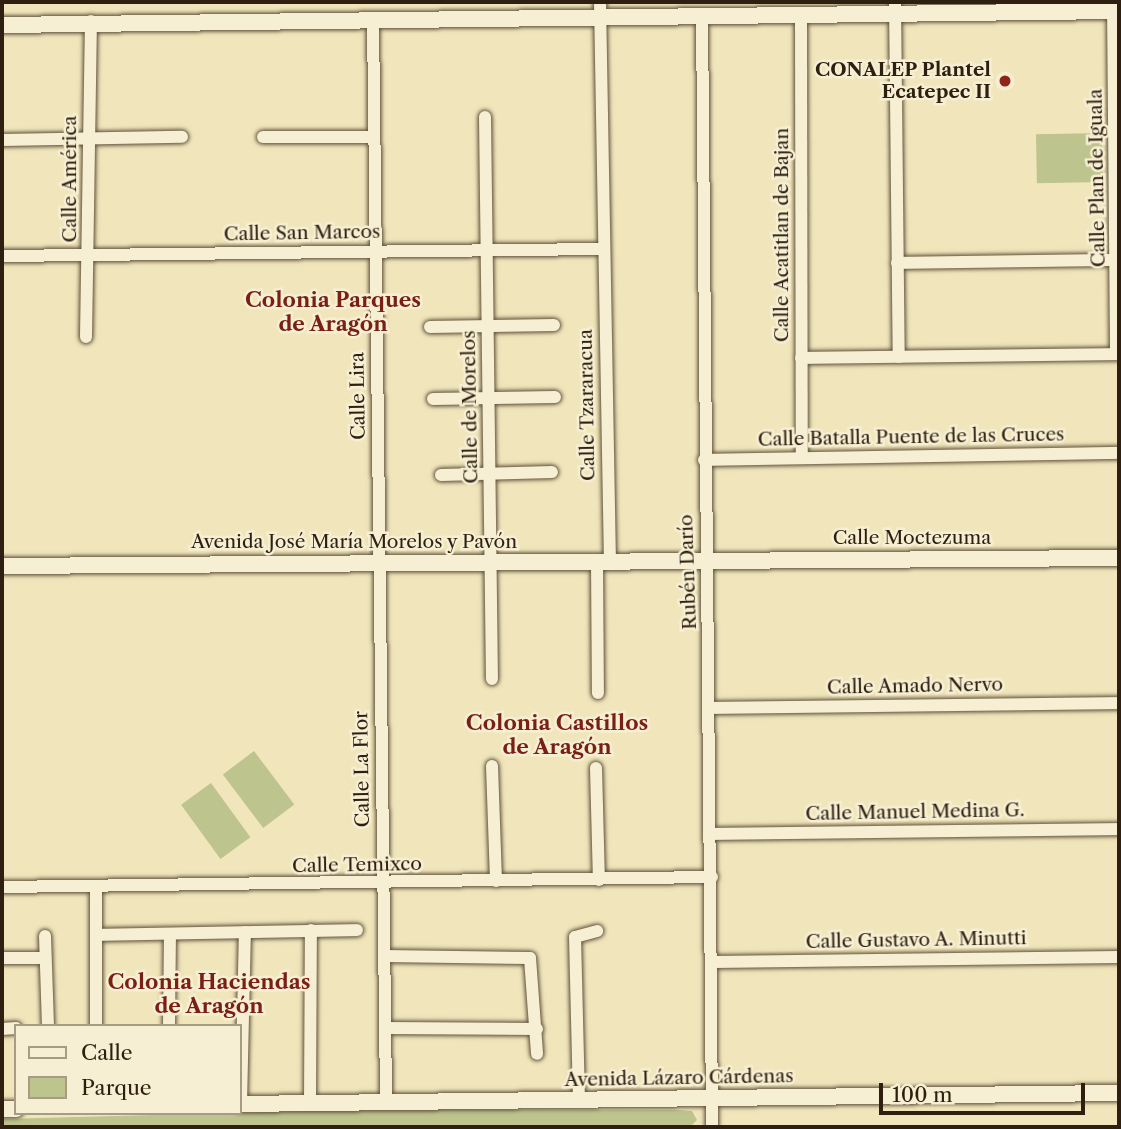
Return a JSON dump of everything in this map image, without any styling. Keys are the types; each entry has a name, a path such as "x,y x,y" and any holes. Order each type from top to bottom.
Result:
{"street":[{"path":"895,7 899,357"},
{"path":"2,24 373,19 600,9 702,15 801,13 895,7 1115,8"},
{"name":"Calle Plan de Iguala","path":"1115,8 1118,354"},
{"name":"Calle Tzararacua","path":"598,693 604,561 600,9"},
{"name":"Calle Acatitlan de Bajan","path":"801,13 802,457"},
{"name":"Rubén Darío","path":"702,15 704,460 712,708 712,1127"},
{"name":"Calle Lira","path":"373,19 379,563"},
{"name":"Calle América","path":"86,337 90,256 88,140 91,21"},
{"name":"Calle de Morelos","path":"485,117 493,562 492,679"},
{"path":"263,137 374,137"},
{"path":"2,140 182,138"},
{"name":"Calle San Marcos","path":"2,256 603,249"},
{"path":"897,262 1118,260"},
{"path":"430,327 554,325"},
{"path":"801,358 1118,354"},
{"path":"433,399 555,397"},
{"name":"Calle Batalla Puente de las Cruces","path":"704,460 1119,453"},
{"path":"441,475 552,472"},
{"name":"Calle Moctezuma","path":"706,560 1119,558"},
{"name":"Avenida José María Morelos y Pavón","path":"2,566 706,560"},
{"name":"Calle La Flor","path":"379,563 386,1101"},
{"name":"Calle Amado Nervo","path":"712,708 1119,703"},
{"path":"492,766 496,881"},
{"path":"596,768 599,880"},
{"name":"Calle Manuel Medina G.","path":"712,834 1119,829"},
{"name":"Calle Temixco","path":"2,887 383,884 712,877"},
{"path":"96,887 96,1024"},
{"path":"97,935 357,929"},
{"path":"310,1101 311,930"},
{"path":"579,1100 575,940 578,933 597,931"},
{"path":"242,1061 245,932"},
{"path":"169,1024 170,934"},
{"path":"45,936 48,1024"},
{"path":"384,956 530,958 537,1054"},
{"name":"Calle Gustavo A. Minutti","path":"713,962 1119,957"},
{"path":"2,958 46,958"},
{"path":"385,1028 537,1029"},
{"name":"Avenida Lázaro Cárdenas","path":"242,1104 310,1101 1119,1093"}],"green space":[{"path":"1102,133 1103,182 1037,183 1036,134"},
{"path":"254,751 294,805 263,828 223,774"},
{"path":"211,783 250,837 220,859 181,805"},
{"path":"378,1109 680,1110 692,1111 697,1120 690,1127 2,1127 2,1119 242,1115 242,1113"}],"place":[{"name":"CONALEP Plantel Ecatepec II","path":"1005,81"}],"district":[{"name":"Colonia Parques de Aragón","path":"333,312"},
{"name":"Colonia Castillos de Aragón","path":"557,735"},
{"name":"Colonia Haciendas de Aragón","path":"209,994"}]}
